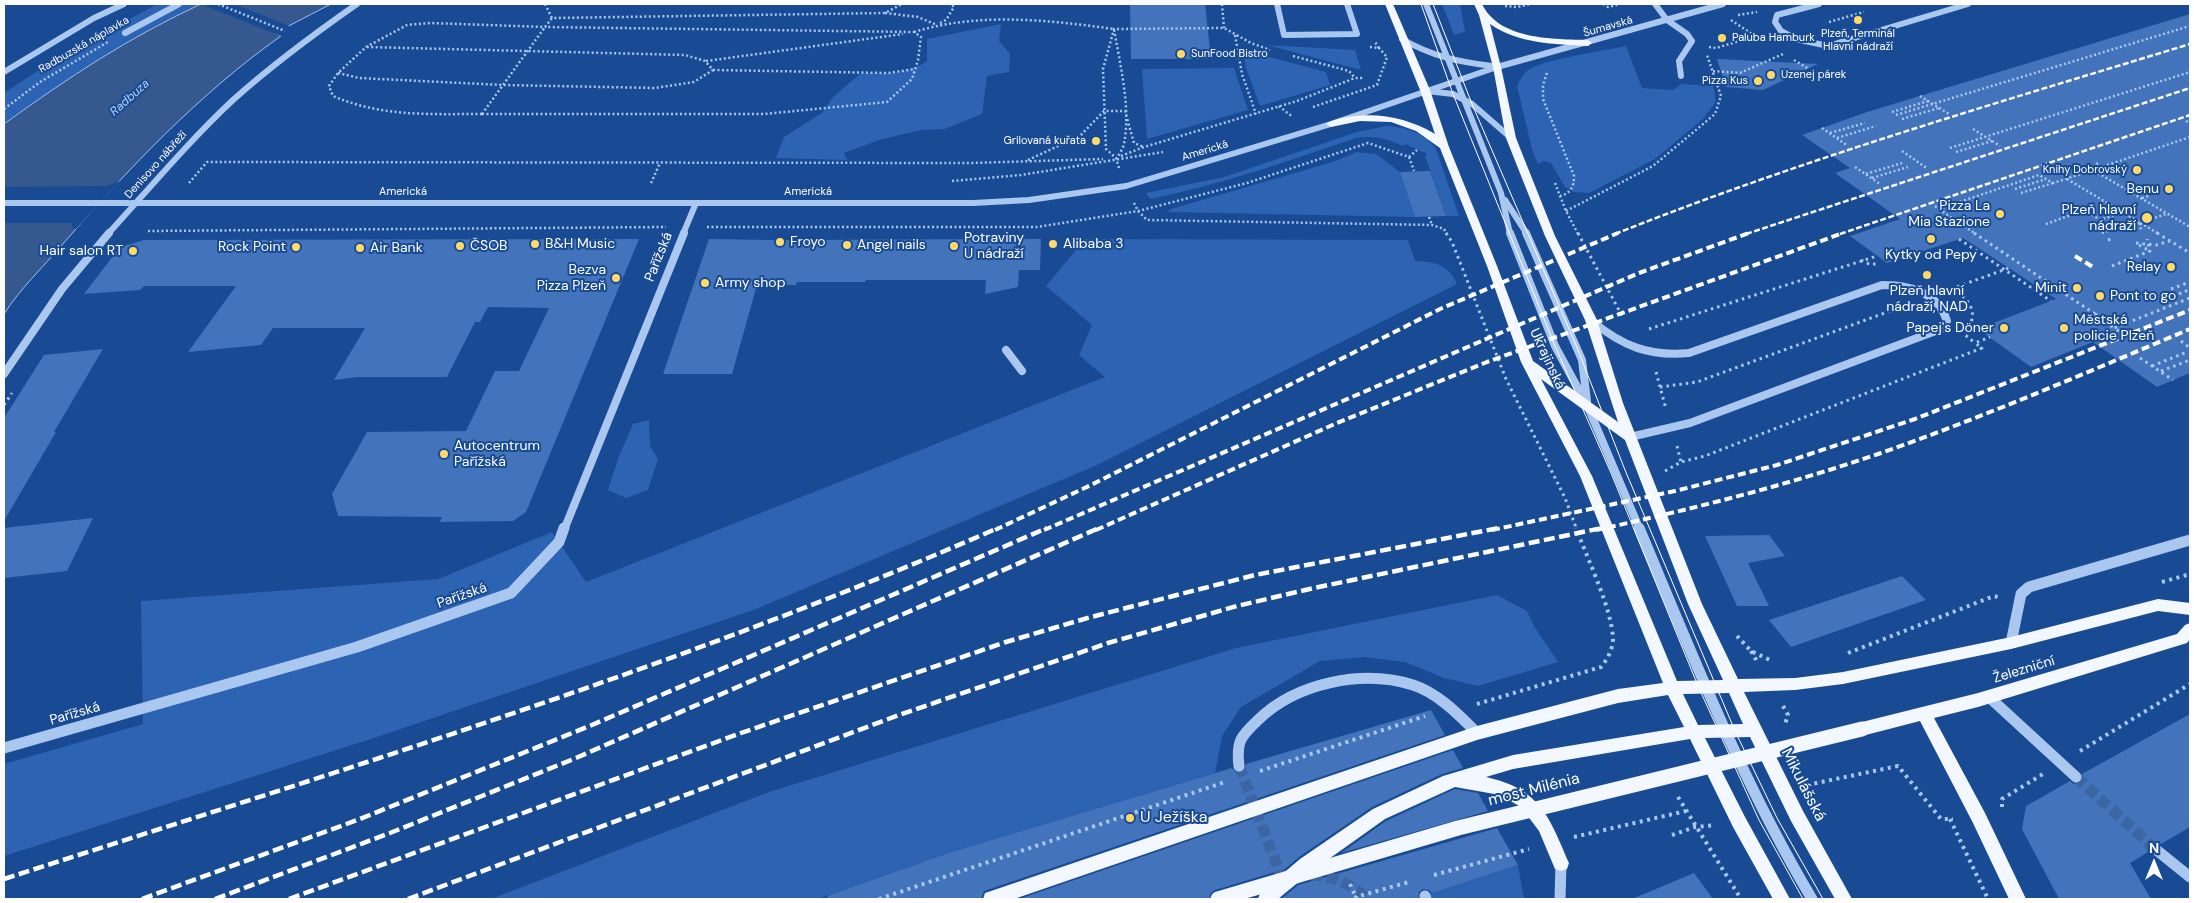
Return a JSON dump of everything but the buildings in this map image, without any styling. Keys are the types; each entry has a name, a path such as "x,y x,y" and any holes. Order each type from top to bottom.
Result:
{"main road":[{"name":"Ukrajinská","path":"1390,4 1402,39 1425,90 1444,147 1492,266 1527,362 1586,476 1672,688"},
{"path":"1478,4 1498,67 1511,138 1550,236 1591,320 1630,437 1695,604 1733,685"},
{"path":"1483,15 1495,25 1511,34 1544,40 1588,43"},
{"path":"1331,124 1360,118 1393,120 1418,128 1433,136 1444,147"},
{"path":"1527,362 1630,437"},
{"path":"991,899 1214,821 1477,733 1618,696 1672,688 1795,684 1844,678 2011,643 2158,605 2190,609"},
{"name":"Železniční","path":"1862,729 1989,697 2182,639 2190,629"},
{"name":"Mikulášská","path":"1733,685 1797,816 1844,899"},
{"path":"1672,688 1739,822 1782,899"},
{"path":"1924,714 1979,818 2018,899"},
{"name":"most Milénia","path":"1218,899 1458,828 1862,729"},
{"path":"1266,899 1306,865 1379,814 1449,781 1513,762 1693,732 1754,730"},
{"path":"1449,781 1476,782 1510,791 1527,800 1540,816 1561,863"}],"street":[{"path":"4,72 94,18 124,4"},
{"name":"Radbuzská náplavka","path":"125,32 179,4"},
{"name":"Denisovo nábřeží","path":"4,374 62,289 192,141 234,100 309,37 357,4"},
{"path":"1277,4 1284,34 1357,34 1347,4"},
{"name":"Ukrajinská","path":"1426,4 1501,193 1511,237 1544,319 1562,361 1588,406 1705,686"},
{"path":"1655,4 1667,20 1682,30 1692,41 1679,61 1681,76"},
{"name":"Šumavská","path":"1498,67 1723,4"},
{"path":"1819,4 1777,15 1775,22 1781,30 1796,39 1828,46 1968,4"},
{"path":"1402,39 1420,51 1448,61 1498,67"},
{"name":"Americká","path":"4,204 973,203 1030,200 1126,186 1331,124 1425,90 1498,67"},
{"path":"1425,90 1453,94 1464,99 1487,116 1511,138"},
{"name":"Ukrajinská","path":"1501,193 1528,236 1576,345 1582,360 1588,406"},
{"name":"Pařížská","path":"4,748 357,647 511,593 560,542 696,204"},
{"path":"1591,320 1610,337 1630,347 1650,353 1676,355 1690,353 1882,285 1905,286 1930,297 1945,312 1946,321 1941,328 1690,423 1630,437"},
{"path":"1006,350 1022,371"},
{"path":"2011,643 2021,594 2029,587 2190,540"},
{"path":"1239,766 1238,753 1241,738 1266,711 1296,692 1320,684 1351,680 1389,680 1420,688 1453,710 1477,733"},
{"path":"1705,686 1724,731 1788,859 1812,899"},
{"path":"1989,697 2076,777"},
{"path":"2154,848 2190,877"},
{"path":"1560,899 1561,863"}],"path":[{"path":"218,4 289,32"},
{"path":"545,4 552,18"},
{"path":"885,14 902,4"},
{"path":"918,35 946,20 954,7 951,4"},
{"path":"1222,4 1224,28"},
{"path":"1603,4 1608,7 1620,4"},
{"path":"552,18 904,14 924,17 937,25"},
{"path":"1726,17 1762,40"},
{"path":"482,114 552,18"},
{"path":"705,61 914,32 962,20 1052,21 1114,29 1224,28 1235,35 1277,52"},
{"path":"430,23 545,28 914,32 921,37 918,60 912,79 887,102 764,114 482,114 395,112 352,106 333,96 329,86 338,72 366,47 407,25 430,23"},
{"path":"1566,211 1653,166 1715,114 1721,96 1696,26 1682,30"},
{"path":"1896,115 2190,26"},
{"path":"1114,29 1103,69 1106,149 1116,158"},
{"path":"1114,29 1121,69 1125,111 1124,146 1116,158"},
{"name":"Radbuzská náplavka","path":"4,109 40,82 125,32"},
{"path":"1235,35 1242,74 1256,114"},
{"path":"1716,48 1756,36"},
{"path":"366,47 685,55 698,57 709,63 712,70"},
{"path":"1307,109 1376,85 1387,57 1379,48"},
{"path":"1713,71 1740,73 1784,53"},
{"path":"1286,54 1349,71 1355,78"},
{"path":"712,70 888,73 915,69"},
{"path":"1553,69 1548,72 1543,84 1543,98 1574,176 1574,186 1571,191 1560,196"},
{"path":"338,72 359,78 503,85 680,87 706,77 712,70"},
{"path":"1950,148 2190,72"},
{"path":"207,162 970,163 1116,158 1144,147 1256,114 1355,78 1363,78"},
{"path":"1920,96 1949,114"},
{"path":"1892,112 1928,102"},
{"path":"1279,106 1290,115 1298,112"},
{"path":"1902,119 1939,108"},
{"path":"1025,161 1080,136 1104,111 1125,111"},
{"path":"1125,111 1134,143 1144,147"},
{"path":"2186,121 2190,123"},
{"path":"1830,133 1865,123"},
{"path":"1837,138 1876,126"},
{"path":"1822,128 1848,146"},
{"path":"1973,129 2000,146"},
{"path":"2021,193 2190,138"},
{"path":"1956,152 1992,141"},
{"path":"710,227 1037,227 1138,212 1247,183 1368,143 1409,157"},
{"path":"1409,157 1417,150"},
{"path":"1902,151 1928,169"},
{"path":"943,182 1021,175 1116,158 1167,152"},
{"path":"1409,157 1414,172"},
{"path":"1917,161 1924,159"},
{"path":"2093,170 2098,162"},
{"path":"1866,174 1902,163"},
{"path":"1855,167 1880,184"},
{"path":"1872,178 1908,167"},
{"path":"2093,170 2190,227"},
{"path":"1939,209 2039,175 2053,183"},
{"path":"2067,178 2190,253"},
{"path":"2112,181 2119,178"},
{"path":"2015,189 2046,179"},
{"path":"644,182 662,182"},
{"path":"148,190 198,183"},
{"path":"1555,183 1566,211 1626,324"},
{"path":"2142,198 2149,196"},
{"path":"1935,206 2119,331"},
{"path":"2046,224 2085,210 2100,220 2122,212"},
{"path":"1138,212 1147,220 1432,225 1444,229 1452,242 1506,379 1568,507 1606,607 1610,623 1612,640 1608,659 1601,667 1522,692"},
{"path":"2129,224 2140,223 2166,213"},
{"path":"1429,217 1432,225"},
{"path":"2140,223 2140,230"},
{"path":"148,231 657,227"},
{"path":"2102,233 2114,229"},
{"path":"1959,239 2051,301"},
{"path":"2150,251 2146,240 2156,245 2170,241"},
{"path":"2148,244 2136,243 2150,251"},
{"path":"2112,266 2150,251"},
{"path":"1644,330 1877,256"},
{"path":"1660,387 1697,382 2009,268"},
{"path":"2172,289 2190,282"},
{"path":"2179,294 2190,289"},
{"path":"2114,328 2190,298"},
{"path":"1675,439 1682,462 1705,456 1982,348 1975,343 1990,337"},
{"path":"2180,341 2190,348"},
{"path":"2152,366 2187,352"},
{"path":"2140,358 2173,380"},
{"path":"2160,371 2190,360"},
{"path":"1653,363 1668,416"},
{"path":"2152,585 2190,574"},
{"path":"1841,655 1994,596 2020,600"},
{"path":"1735,633 1751,651 1776,663"},
{"path":"1257,772 1433,714"},
{"path":"1806,785 1898,766 1931,807"},
{"path":"879,899 1230,780"},
{"path":"1950,819 1988,899"},
{"path":"1672,835 1695,827 1741,899"},
{"path":"1348,877 1357,898 1411,882"}],"shaded area":[{"path":"157,4 201,4 149,30 100,59 4,124 4,93 48,64"},
{"path":"1442,4 1460,4 1465,32 1454,35"},
{"path":"1001,24 999,41 1010,54 1009,72 987,76 982,114 945,129 921,130 879,140 844,153 847,160 776,158 784,137 822,113 833,97 861,73 895,72 911,69 927,61 927,39"},
{"path":"1267,45 1355,50 1361,70"},
{"path":"1626,46 1642,88 1673,90 1681,84 1713,86 1715,103 1703,119 1655,159 1589,193 1574,192 1565,187 1551,163 1543,161 1538,164 1533,153 1517,86 1525,73 1535,66"},
{"path":"1243,50 1326,72 1330,85 1260,106 1246,68"},
{"path":"1234,68 1248,110 1147,139 1142,69"},
{"path":"1386,126 1414,132 1426,138 1436,149 1459,216 1446,216 1425,156 1427,154 1406,144 1403,146 1375,137 1356,138 1203,187 1150,199 1146,193 1224,177 1357,132"},
{"path":"1356,152 1376,154 1400,172 1415,217 1168,212 1171,209 1336,161"},
{"path":"1085,239 1408,240 1415,261 1440,265 1450,272 1457,284 1097,465 756,609 374,738 4,856 4,764 143,724 141,601 438,579 552,532 586,582 1105,377 1079,355 1092,325 1046,286"},
{"path":"649,420 650,446 658,459 648,490 626,498 608,490 619,456 633,424"},
{"path":"1497,595 1527,611 1534,626 1558,662 1478,686 1444,678 1405,662 1364,657 1320,661 1241,707 1222,736 1215,773 948,853 818,899 491,899 769,792 1236,648"},
{"path":"1518,865 1524,899 1413,899"}],"water":[{"name":"Radbuza","path":"201,4 331,4 275,33 281,36 251,58 193,107 112,189 24,287 4,314 4,124 100,59 149,30"}],"pier":[{"path":"201,4 234,4 292,27 280,33 283,35 281,36"},
{"path":"120,181 76,229 72,227 72,223 4,223 4,185 7,185 6,187 106,186"}],"tunnel":[{"path":"1239,766 1283,881"},
{"path":"2076,777 2154,848"},
{"path":"1311,875 1327,877 1341,882 1355,889 1368,899"}],"tram line":[{"path":"1421,4 1453,94 1555,346 1611,473 1698,686 1759,820 1803,899"},
{"path":"1433,4 1472,104 1576,345 1625,470 1735,731 1777,818 1823,899"}],"railway":[{"path":"1615,234 1829,156 2190,44"},
{"path":"1749,233 2190,88"},
{"path":"1840,234 2190,115"},
{"path":"995,530 1091,485 1440,309 1618,233"},
{"path":"1044,530 1639,273 1749,233"},
{"path":"1096,530 1337,423 1487,362 1843,233"},
{"path":"2075,256 2093,267"},
{"path":"1492,530 1675,491 1777,465 1915,419 2190,310"},
{"path":"1596,530 1740,496 1811,476 1881,453 1998,409 2190,329"},
{"path":"4,879 380,758 630,673 877,579 998,528"},
{"path":"142,899 360,819 592,725 1047,528"},
{"path":"215,899 390,833 576,758 1099,528"},
{"path":"289,899 741,733 1006,642 1091,617 1255,575 1499,528"},
{"path":"408,899 899,715 1108,643 1237,606 1314,588 1602,528"}],"place":[{"name":"Plzeň, Terminál Hlavní nádraží","path":"1858,20"},
{"name":"Paluba Hamburk","path":"1722,38"},
{"name":"SunFood Bistro","path":"1181,54"},
{"name":"Uzenej párek","path":"1771,75"},
{"name":"Pizza Kus","path":"1758,81"},
{"name":"Grilovaná kuřata","path":"1096,141"},
{"name":"Knihy Dobrovský","path":"2137,170"},
{"name":"Benu","path":"2169,189"},
{"name":"Pizza La Mia Stazione","path":"2000,214"},
{"name":"Plzeň hlavní nádraží","path":"2147,218"},
{"name":"Kytky od Pepy","path":"1931,239"},
{"name":"Froyo","path":"780,242"},
{"name":"B&H Music","path":"535,244"},
{"name":"Alibaba 3","path":"1053,244"},
{"name":"Angel nails","path":"847,245"},
{"name":"ČSOB","path":"460,246"},
{"name":"Potraviny U nádraží","path":"954,246"},
{"name":"Rock Point","path":"296,247"},
{"name":"Air Bank","path":"360,248"},
{"name":"Hair salon RT","path":"133,251"},
{"name":"Relay","path":"2171,267"},
{"name":"Plzeň hlavní nádraží, NAD","path":"1927,275"},
{"name":"Bezva Pizza Plzeň","path":"616,278"},
{"name":"Army shop","path":"705,283"},
{"name":"Minit","path":"2077,288"},
{"name":"Pont to go","path":"2100,296"},
{"name":"Papej's Döner","path":"2004,328"},
{"name":"Městská policie Plzeň","path":"2064,328"},
{"name":"Autocentrum Pařížská","path":"444,454"},
{"name":"U Ježíška","path":"1130,818"}]}
